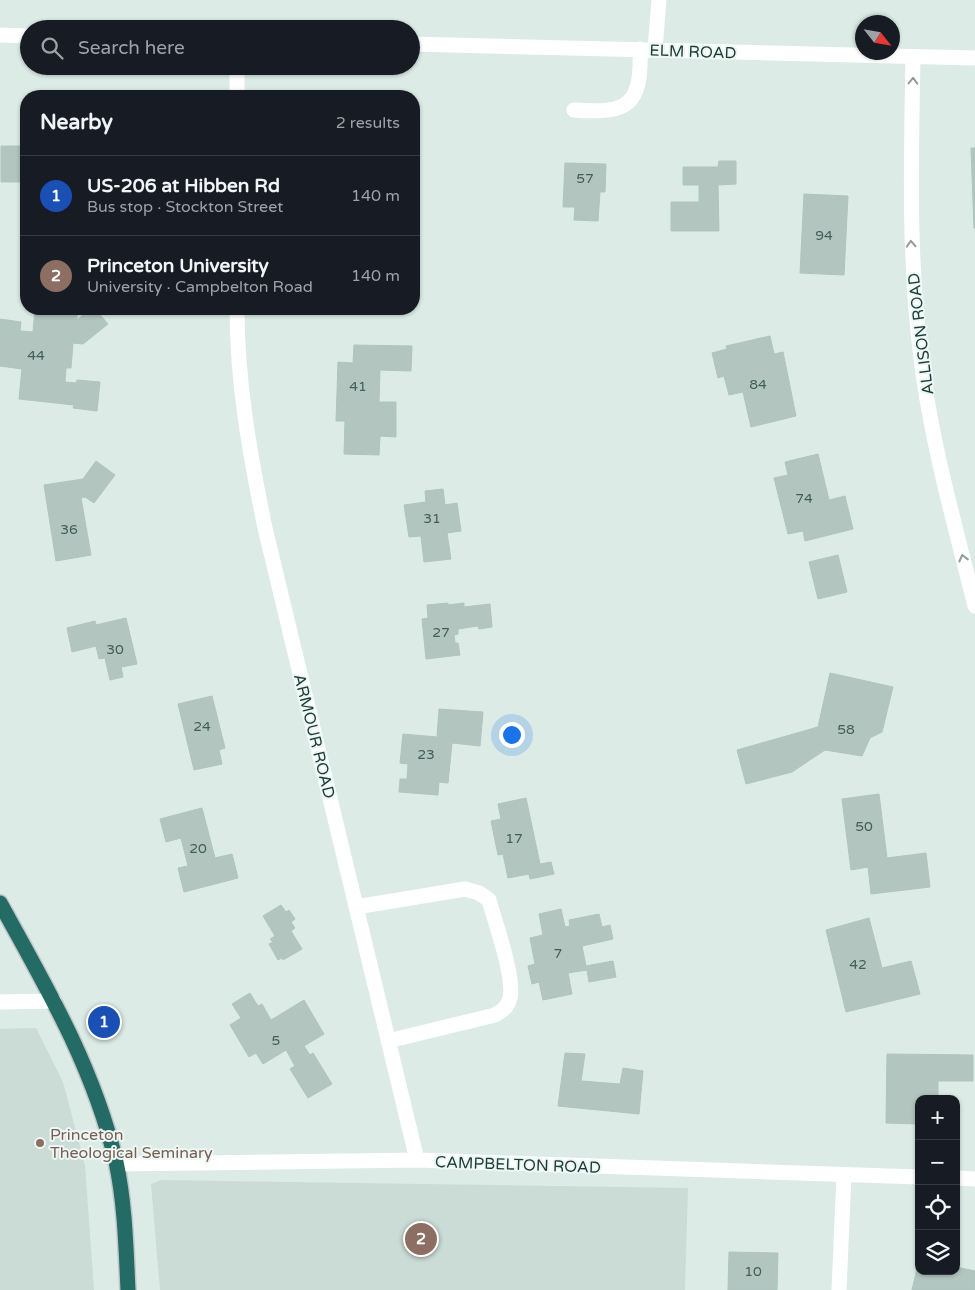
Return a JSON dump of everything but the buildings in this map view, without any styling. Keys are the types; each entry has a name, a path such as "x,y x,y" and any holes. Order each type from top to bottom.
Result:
{"highway":[{"path":"0,903 75,1042 94,1089 116,1164 125,1228 128,1290"}],"street":[{"path":"574,110 610,110 624,107 634,95 658,0"},
{"path":"0,35 20,36"},
{"name":"ELM ROAD","path":"420,44 975,58"},
{"name":"ALLISON ROAD","path":"913,57 910,209 913,292 938,457 975,606"},
{"path":"237,75 237,90"},
{"name":"ARMOUR ROAD","path":"237,315 241,395 250,457 265,528 417,1160"},
{"path":"356,907 465,889 479,893 488,900 509,974 511,998 506,1008 495,1015 388,1040"},
{"path":"0,1002 54,1001"},
{"name":"CAMPBELTON ROAD","path":"116,1164 417,1160 915,1177"},
{"path":"839,1290 844,1175"},
{"path":"960,1178 975,1179"}],"shaded area":[{"name":"Princeton Theological Seminary","path":"36,1028 63,1082 85,1165 94,1290 0,1290 0,1029"},
{"path":"162,1180 688,1188 685,1290 160,1290 151,1184"}],"place":[{"name":"US-206 at Hibben Rd","path":"104,1022"},
{"name":"Princeton Theological Seminary","path":"40,1143"},
{"name":"Princeton University","path":"421,1239"}]}
